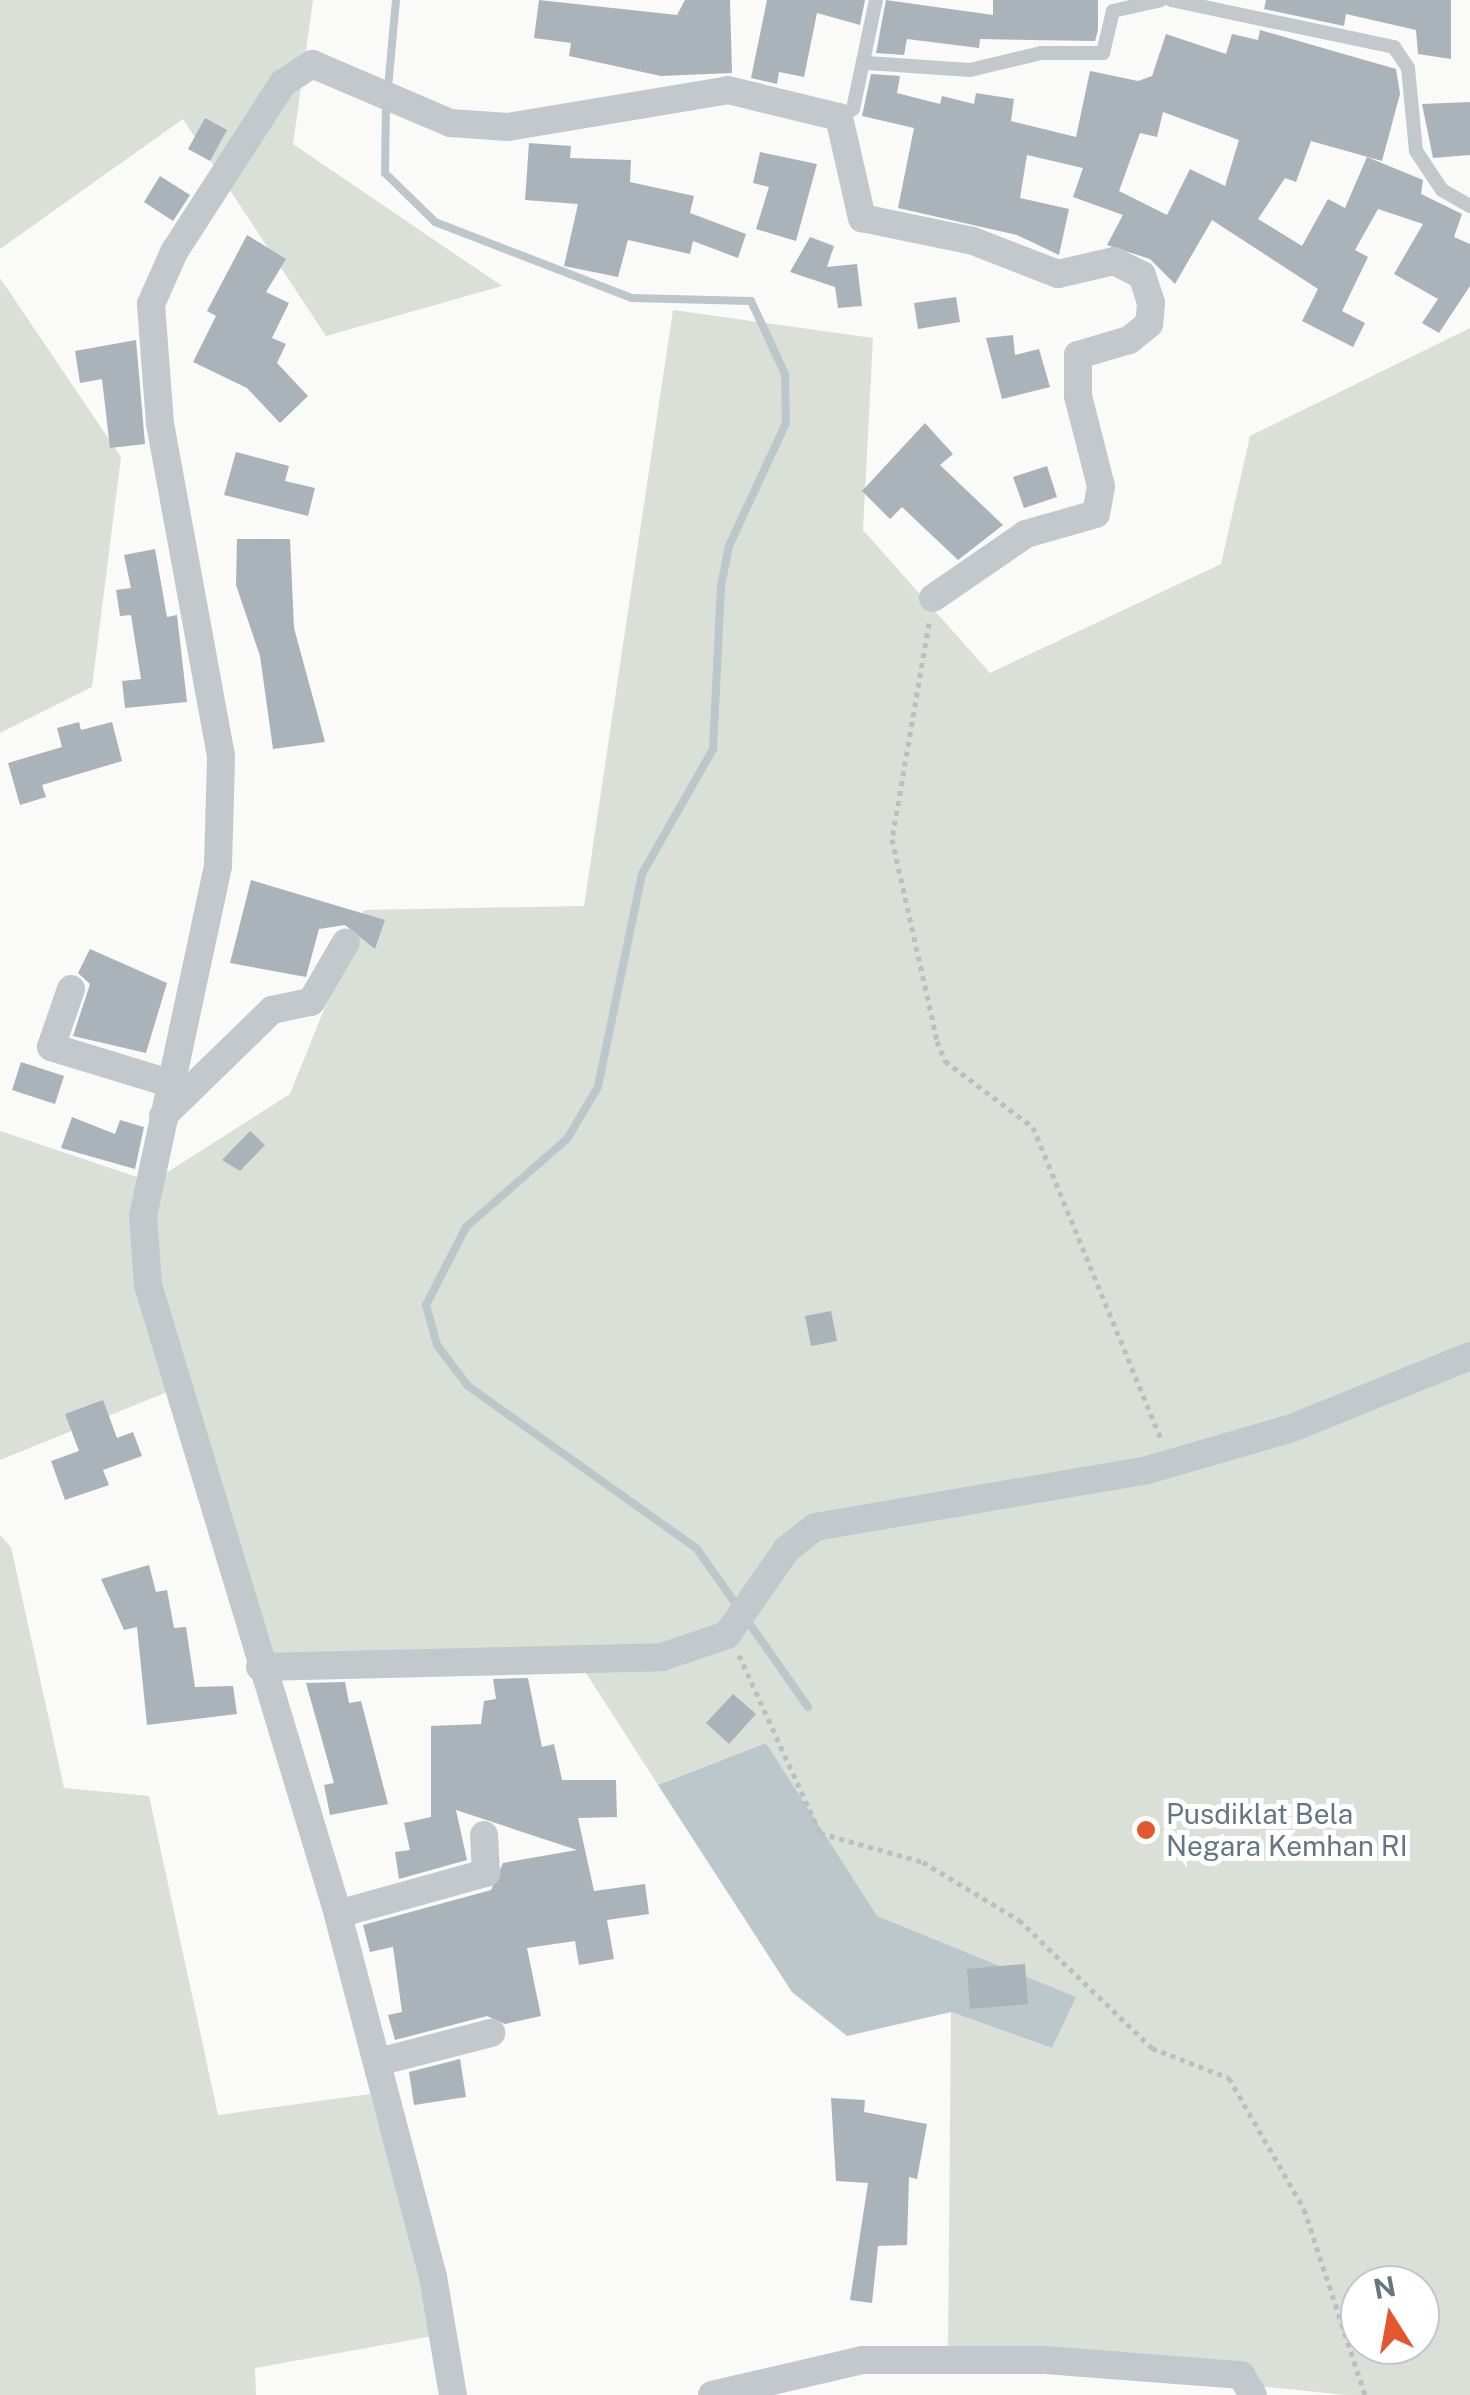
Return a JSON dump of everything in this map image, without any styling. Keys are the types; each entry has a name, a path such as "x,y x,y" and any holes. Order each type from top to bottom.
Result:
{"street":[{"path":"453,2395 378,2062 338,1914 260,1667 148,1285 143,1216 218,866 221,756 160,424 152,304 174,252 283,83 312,64 358,80 450,123 508,127 728,90 839,116 862,218 972,241 1058,274 1114,261 1142,275 1151,303 1149,324 1130,340 1078,355 1078,396 1101,486 1096,514 1026,534 933,598"},
{"path":"163,1116 272,1010 311,1002 346,942"},
{"path":"70,989 51,1047 169,1083"},
{"path":"260,1667 662,1657 727,1636 787,1549 815,1527 876,1510 1144,1472 1170,1458 1292,1428 1470,1356"},
{"path":"338,1914 486,1874 484,1835"},
{"path":"378,2062 491,2034"},
{"path":"712,2395 862,2360 1241,2375 1253,2395"}],"lane":[{"path":"839,116 854,109 867,63 876,0"},
{"path":"867,63 970,70 1041,53 1103,54 1112,11 1161,0"},
{"path":"1171,0 1394,47 1408,68 1416,152 1442,190 1470,206"}],"path":[{"path":"933,598 892,840 937,1041 944,1060 1033,1127 1170,1458"},
{"path":"727,1636 820,1833 923,1862 1019,1920 1152,2048 1229,2078 1304,2209 1364,2395"}],"shaded area":[{"path":"0,0 313,0 293,144 502,286 326,336 183,119 0,249"},
{"path":"0,278 121,457 92,687 0,733"},
{"path":"673,310 873,338 863,530 990,673 1221,564 1250,436 1470,328 1470,2395 1346,2395 948,2354 951,2012 1052,2048 1075,1997 876,1916 766,1743 658,1785 586,1673 273,1653 177,1388 0,1460 0,1131 152,1182 290,1094 364,910 584,906"},
{"path":"0,1535 11,1547 64,1788 149,1796 218,2115 370,2094 444,2334 255,2368 256,2395 0,2395"},
{"path":"766,1743 877,1916 1076,1997 1052,2048 951,2012 847,2036 792,1992 658,1785"}],"building":[{"path":"539,0 677,15 685,0 730,0 732,73 661,76 569,56 571,43 534,38"},
{"path":"767,0 865,0 860,25 817,13 804,77 779,72 777,84 751,78"},
{"path":"886,0 993,15 993,0 1098,0 1098,30 1095,41 980,39 979,48 907,39 904,55 876,53"},
{"path":"1266,0 1451,0 1451,59 1418,54 1416,30 1346,14 1344,26 1264,9"},
{"path":"1260,30 1396,69 1400,94 1382,161 1311,141 1296,182 1285,178 1258,219 1302,246 1328,199 1345,208 1367,157 1423,180 1421,194 1462,214 1454,237 1470,244 1470,286 1439,333 1422,323 1438,299 1394,274 1423,224 1378,209 1355,250 1368,257 1342,311 1365,323 1353,347 1302,321 1318,289 1212,220 1175,284 1150,259 1107,245 1123,215 1073,197 1083,168 1027,155 1020,198 1069,209 1059,255 1017,235 898,208 914,128 862,116 871,74 900,76 897,93 940,104 942,96 974,104 976,93 1014,99 1011,121 1076,137 1090,71 1138,81 1152,76 1166,34 1226,54 1232,34 1258,40","holes":["1163,112 1239,140 1225,186 1190,169 1167,215 1119,191 1140,133 1157,137"]},
{"path":"1470,102 1470,155 1433,158 1422,104"},
{"path":"205,118 227,130 210,161 188,149"},
{"path":"529,143 571,146 570,158 631,160 630,182 694,196 690,213 746,234 738,258 693,241 690,254 628,240 618,277 564,266 578,204 525,200"},
{"path":"760,152 817,164 796,241 756,229 769,187 753,183"},
{"path":"160,176 190,195 173,221 144,202"},
{"path":"247,235 286,259 266,292 289,303 272,338 286,344 277,363 308,396 280,423 247,388 193,362 216,316 207,311"},
{"path":"810,237 834,246 827,267 857,264 862,306 838,308 835,287 790,272"},
{"path":"956,297 960,322 918,329 914,303"},
{"path":"1013,335 1015,355 1039,349 1050,387 1002,399 986,338"},
{"path":"136,340 145,444 110,448 102,379 80,383 75,351"},
{"path":"925,423 953,454 940,465 1003,525 958,560 902,507 890,519 862,491"},
{"path":"236,452 289,466 285,481 315,488 308,516 224,495"},
{"path":"1047,466 1057,497 1024,508 1013,477"},
{"path":"237,539 290,539 294,628 325,742 273,749 260,656 236,585"},
{"path":"155,549 167,617 177,615 187,702 125,708 122,681 141,679 131,615 120,616 116,590 131,588 124,555"},
{"path":"79,722 81,730 112,722 122,761 42,785 46,797 20,805 8,763 62,747 57,728"},
{"path":"251,880 385,920 375,949 345,925 319,929 306,977 230,963"},
{"path":"90,949 167,983 146,1053 73,1036 90,984 78,973"},
{"path":"21,1062 64,1076 55,1104 12,1090"},
{"path":"72,1117 115,1134 120,1120 144,1127 135,1169 61,1148"},
{"path":"250,1131 265,1145 240,1171 222,1160"},
{"path":"831,1311 837,1341 811,1346 805,1316"},
{"path":"103,1400 117,1438 133,1432 142,1456 103,1470 109,1485 65,1500 51,1461 79,1451 65,1414"},
{"path":"149,1565 156,1592 167,1590 174,1628 186,1627 195,1687 233,1686 237,1714 147,1725 137,1627 124,1630 101,1579"},
{"path":"528,1678 542,1747 554,1744 562,1780 616,1780 617,1817 578,1818 594,1891 645,1884 649,1914 607,1920 614,1959 579,1965 575,1941 527,1948 541,2016 505,2024 487,2016 395,2040 388,2015 402,2012 393,1947 370,1952 363,1925 491,1890 503,1863 577,1850 456,1810 467,1860 399,1879 395,1852 410,1850 404,1823 431,1817 431,1726 481,1724 484,1701 496,1699 493,1679"},
{"path":"345,1682 349,1703 361,1701 388,1804 330,1815 324,1785 334,1783 306,1683"},
{"path":"733,1694 756,1714 729,1744 706,1723"},
{"path":"1025,1964 1028,2004 970,2009 967,1969"},
{"path":"460,2059 466,2097 414,2105 409,2072"},
{"path":"831,2098 865,2100 864,2112 927,2124 917,2179 909,2177 907,2245 878,2246 872,2303 850,2300 868,2183 836,2181"}],"waterway":[{"path":"388,88 396,0"},
{"path":"386,102 385,173 435,222 632,298 751,301 785,374 786,423 729,546 721,586 713,749 642,874 598,1087 567,1139 466,1227 426,1305 437,1345 468,1386 697,1549 808,1707"}],"place":[{"name":"Pusdiklat Bela Negara Kemhan RI","path":"1146,1830"}]}
